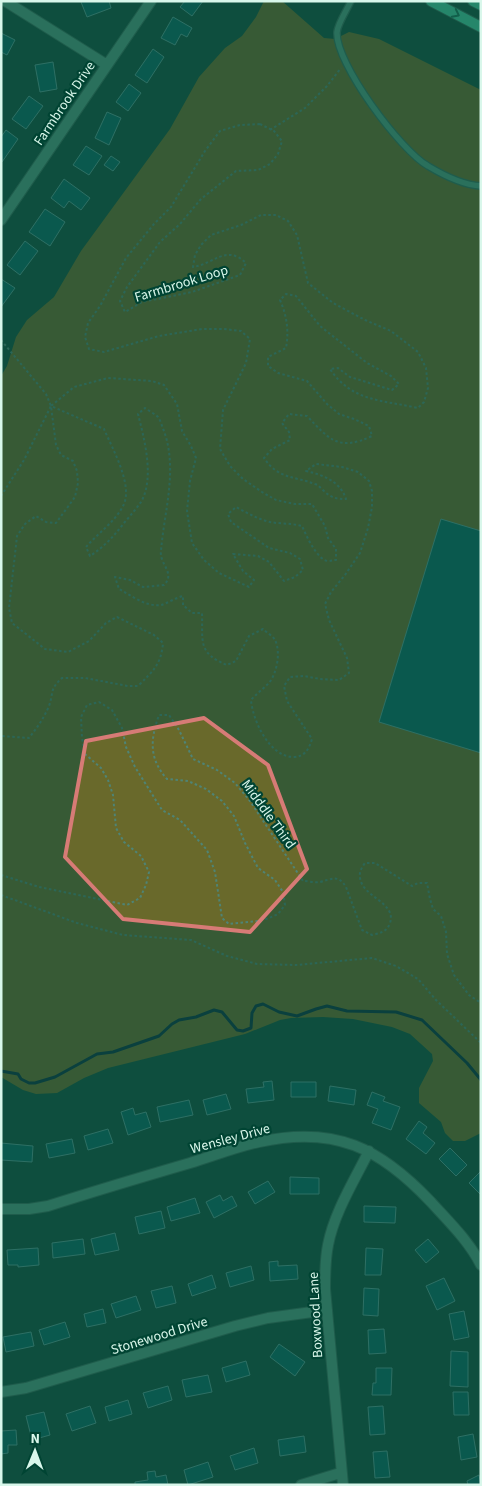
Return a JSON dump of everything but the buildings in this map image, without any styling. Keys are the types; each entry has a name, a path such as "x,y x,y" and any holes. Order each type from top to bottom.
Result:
{"main road":[{"path":"431,1 481,27"},
{"path":"473,1 481,5"}],"street":[{"path":"5,1 107,65"},
{"name":"Farmbrook Drive","path":"1,220 151,1"},
{"name":"Wensley Drive","path":"1,1209 29,1209 48,1206 257,1142 296,1136 325,1138 369,1151 388,1162 413,1183 458,1232 481,1265"},
{"name":"Boxwood Lane","path":"343,1485 340,1473 325,1267 331,1234 369,1151"},
{"name":"Stonewood Drive","path":"1,1392 36,1386 235,1326 268,1318 327,1310"},
{"path":"301,1485 340,1473"}],"lane":[{"path":"351,1 337,31 338,43 346,62 367,97 402,144 426,166 469,185 481,186"}],"path":[{"path":"270,130 305,108 327,86 346,62"},
{"name":"Farmbrook Loop","path":"260,124 270,130 282,141 278,154 270,164 258,170 236,171 202,199 180,224 160,242 127,287 120,302 125,312 142,302 192,292 240,276 246,263 240,257 224,254 203,265 192,267 195,255 201,245 211,235 241,225 261,215 276,215 288,221 296,235 308,283 333,303 391,331 418,352 426,368 428,388 424,402 418,408 366,398 353,393 337,380 330,369 338,368 350,377 387,389 392,390 399,384 391,376 367,363 320,326 296,296 286,294 280,300 286,312 288,338 286,348 268,357 268,366 278,373 307,381 327,404 339,414 369,426 372,436 353,442 339,442 328,438 307,416 289,414 282,423 289,432 290,440 272,449 264,458 270,467 282,474 318,484 325,493 334,498 346,499 342,489 333,481 306,471 316,464 342,467 358,472 369,482 372,491 372,507 368,528 360,553 331,592 325,604 329,620 346,658 349,673 339,680 304,676 290,677 284,686 287,701 312,739 308,750 298,757 286,756 275,750 259,727 252,712 251,700 258,691 269,683 277,662 278,649 274,638 263,630 249,636 236,661 227,665 214,660 205,650 202,639 202,613 192,613 183,605 184,596 173,598 163,605 148,604 119,589 115,577 130,580 143,587 164,586 169,581 170,576 160,553 166,513 170,457 166,436 159,418 146,408 138,414 145,441 147,465 147,484 142,501 102,548 90,556 86,547 124,506 126,486 104,429 50,406 74,387 108,378 152,381 164,385 176,404 182,431 196,458 190,481 186,511 192,543 204,560 219,573 249,587 254,580 243,571 233,554 258,556 269,562 284,581 295,577 303,570 300,559 290,553 269,548 231,522 228,514 236,507 270,522 292,523 302,526 319,558 328,561 336,560 336,549 328,538 325,526 312,504 295,504 276,500 262,492 230,466 220,449 223,410 246,363 250,340 241,331 216,329 178,332 104,352 89,349 85,337 88,323 100,306 126,258 148,230 170,207 200,158 220,131 240,125 260,124"},
{"path":"1,340 46,394 50,406 56,445 61,455 72,461 77,471 75,497 56,523 46,522 36,516 25,524 17,536 8,608 12,623 45,649 68,652 89,641 106,623 117,617 154,635 163,643 162,657 153,671 138,686 128,686 86,678 62,678 53,686 49,706 39,726 29,738 1,736"},
{"path":"1,496 24,460 50,406"},
{"name":"Midddle Third","path":"1,875 38,887 126,905 140,898 149,872 141,856 124,842 116,828 113,795 108,780 101,768 84,754 81,717 87,705 99,702 112,710 122,728 126,747 135,767 162,810 180,820 207,850 215,872 222,918 229,924 259,920 278,914 285,904 284,892 275,880 258,868 234,816 222,801 206,789 188,781 167,779 157,768 152,738 153,732 159,715 169,715 179,730 193,760 217,770 235,783 250,801 303,881 321,882 327,878 336,878 342,881 362,930 372,935 381,933 388,929 391,920 390,912 384,904 365,890 359,879 360,870 365,863 375,863 412,886 418,883 427,883 433,909 441,916 446,932 447,954 454,975 469,995 481,1003"},
{"path":"1,895 77,923 123,936 191,940 227,956 256,964 296,965 372,958 396,966 418,979 436,1000 481,1043"}],"highlighted area":[{"path":"204,718 268,765 307,869 250,932 123,919 65,857 86,741"}],"shaded area":[{"path":"264,1 282,1 324,38 335,39 349,32 379,39 481,90 481,1133 465,1141 453,1141 445,1133 441,1122 419,1103 419,1088 433,1061 432,1054 410,1034 392,1027 353,1019 323,1017 280,1020 245,1034 108,1068 84,1078 57,1093 36,1094 23,1090 1,1077 1,376 7,366 16,337 27,320 54,297 81,251 170,129 199,77 225,48 242,36 256,17"}],"waterway":[{"path":"1,1071 18,1074 21,1079 29,1083 35,1083 55,1077 97,1054 113,1052 159,1036 179,1020 196,1017 214,1010 222,1012 237,1030 243,1031 251,1028 252,1013 256,1006 263,1004 279,1012 297,1016 327,1006 347,1011 396,1012 422,1020 467,1063 481,1080"}]}
